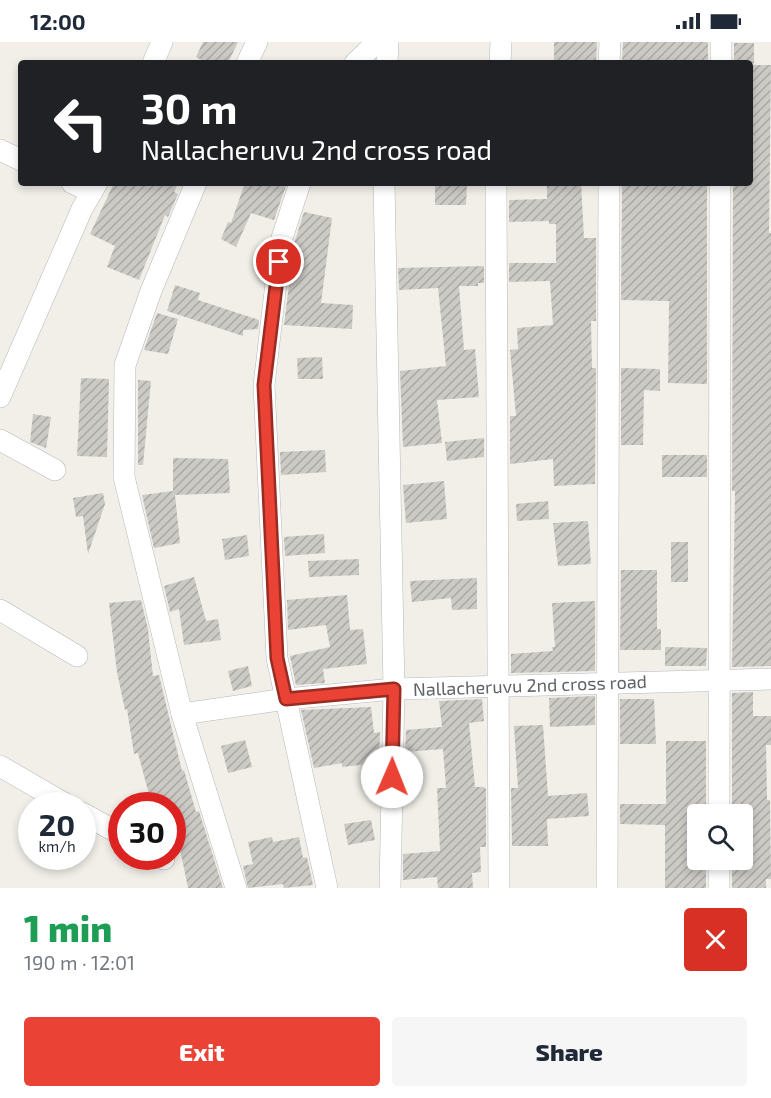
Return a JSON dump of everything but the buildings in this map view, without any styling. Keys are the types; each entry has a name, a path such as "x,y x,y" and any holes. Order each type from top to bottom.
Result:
{"street":[{"path":"154,60 162,42"},
{"path":"248,60 257,42"},
{"path":"358,60 377,42"},
{"path":"387,60 388,42"},
{"path":"500,60 501,42"},
{"path":"609,60 610,42"},
{"path":"721,42 721,60"},
{"path":"0,150 18,158"},
{"path":"195,186 151,291 125,365 124,477 182,714 236,888"},
{"path":"299,186 281,241 264,385 277,658 327,888"},
{"path":"384,186 394,689 390,888"},
{"path":"496,186 499,888"},
{"path":"607,888 609,186"},
{"path":"719,804 720,186"},
{"path":"0,397 94,188"},
{"path":"0,440 55,470"},
{"path":"0,610 77,656"},
{"name":"Nallacheruvu 2nd cross road","path":"182,714 286,699 394,689 771,679"},
{"path":"0,766 45,792"},
{"path":"719,870 719,888"}],"route":[{"path":"279,262 264,385 277,658 286,699 394,689 392,777"}]}
